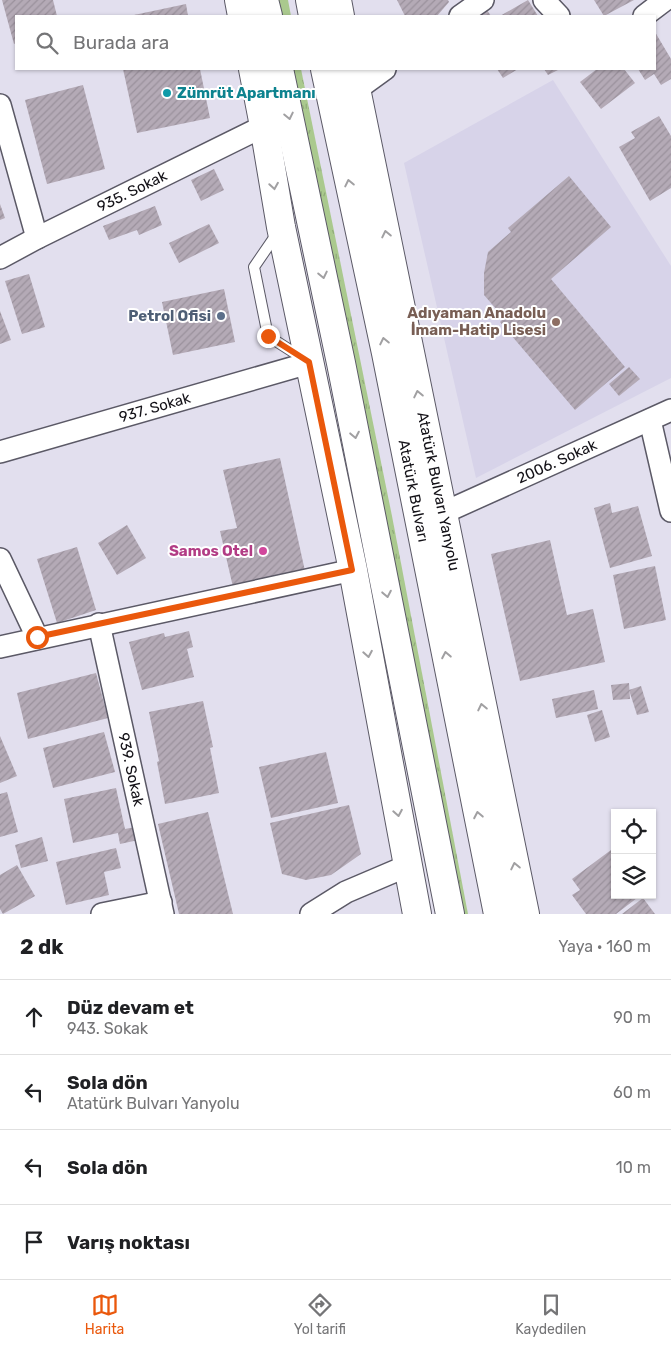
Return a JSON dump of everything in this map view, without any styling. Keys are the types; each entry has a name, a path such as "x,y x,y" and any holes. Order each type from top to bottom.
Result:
{"main road":[{"path":"239,0 242,15"},
{"path":"264,0 268,15"},
{"path":"310,0 313,15"},
{"path":"337,0 340,15"},
{"path":"253,70 281,227 352,570 417,914"},
{"path":"279,70 341,363 450,914"},
{"name":"Atatürk Bulvarı","path":"325,70 388,363 498,914"},
{"name":"Atatürk Bulvarı Yanyolu","path":"354,79 525,914"}],"street":[{"path":"461,15 483,0"},
{"path":"544,0 558,15"},
{"path":"645,15 665,0"},
{"path":"354,79 383,70"},
{"path":"0,105 37,238"},
{"name":"935. Sokak","path":"0,258 264,126"},
{"name":"937. Sokak","path":"0,452 309,362"},
{"name":"2006. Sokak","path":"443,513 671,410"},
{"path":"650,420 671,444"},
{"path":"650,420 671,511"},
{"path":"0,559 37,637"},
{"path":"0,647 37,637 352,570"},
{"name":"939. Sokak","path":"100,624 162,908"},
{"path":"311,914 346,892 407,866"},
{"path":"102,914 162,908"}],"shaded area":[{"name":"Adıyaman Anadolu İmam-Hatip Lisesi","path":"553,80 671,266 671,378 476,478 404,163"}],"green space":[{"path":"278,0 288,0 291,15 281,15"},
{"path":"291,70 301,70 392,516 468,914 456,914"}],"building":[{"path":"2,0 53,0 57,15 15,15 14,44"},
{"path":"397,0 448,0 449,2 438,15 404,15"},
{"path":"528,0 537,15 502,15"},
{"path":"594,0 634,0 606,15 603,15"},
{"path":"186,4 188,15 134,15"},
{"path":"487,10 490,15 478,15"},
{"path":"656,34 671,59 671,79 661,85 654,74 645,80 639,70 656,70"},
{"name":"Zümrüt Apartmanı","path":"123,70 200,70 210,118 137,133"},
{"path":"498,70 516,70 503,78"},
{"path":"545,70 558,70 548,75"},
{"path":"596,70 625,70 635,83 601,109 580,82"},
{"path":"83,85 105,169 47,184 25,100"},
{"path":"659,116 671,136 671,188 650,201 619,147 635,138 631,132"},
{"path":"214,169 224,190 201,201 191,180"},
{"path":"569,176 611,227 551,279 625,367 575,410 500,322 504,318 484,295 484,273 488,252 511,232 508,228"},
{"path":"0,204 5,218 0,220"},
{"path":"155,206 162,225 139,235 137,230 109,240 103,226"},
{"path":"209,224 219,243 179,263 169,243"},
{"path":"29,274 45,327 22,334 5,281"},
{"path":"224,289 235,342 173,355 162,302"},
{"path":"0,311 11,340 0,344"},
{"path":"629,367 640,379 619,396 609,384"},
{"path":"280,458 305,571 233,587 220,531 237,528 223,470"},
{"path":"610,503 612,513 638,506 652,556 610,568 594,508"},
{"path":"127,525 146,558 117,575 98,543"},
{"path":"550,540 567,615 593,609 605,662 520,681 491,554"},
{"path":"77,547 96,610 57,623 37,559"},
{"path":"655,566 666,620 624,629 613,575"},
{"path":"189,631 193,647 187,649 194,677 142,690 129,642 164,633 165,637"},
{"path":"96,673 108,718 28,739 17,693"},
{"path":"629,683 630,699 613,700 611,685"},
{"path":"641,686 649,712 637,715 629,690"},
{"path":"594,690 598,709 556,718 552,699"},
{"path":"203,701 213,747 210,748 219,793 165,804 149,712"},
{"path":"602,710 610,737 595,742 587,715"},
{"path":"104,732 115,772 53,788 43,748"},
{"path":"0,736 17,776 0,783"},
{"path":"326,752 338,803 271,818 259,767"},
{"path":"116,788 125,829 140,826 143,839 120,844 118,833 73,843 64,799"},
{"path":"7,792 18,832 0,837 0,794"},
{"path":"349,805 361,854 331,875 306,880 282,874 270,823"},
{"path":"208,812 233,914 179,914 158,824"},
{"path":"42,837 48,861 21,868 15,845"},
{"path":"116,848 121,868 104,872 109,895 66,905 56,862"},
{"path":"611,850 611,899 636,899 616,914 586,914 572,895 580,890 572,879"},
{"path":"17,865 35,896 3,914 0,909 0,875"},
{"path":"644,899 655,914 622,914"}],"place":[{"name":"Zümrüt Apartmanı","path":"167,93"},
{"name":"Petrol Ofisi","path":"221,316"},
{"name":"Adıyaman Anadolu İmam-Hatip Lisesi","path":"556,322"},
{"name":"Samos Otel","path":"263,551"}],"route":[{"path":"37,637 352,570 309,362 268,336"}]}
